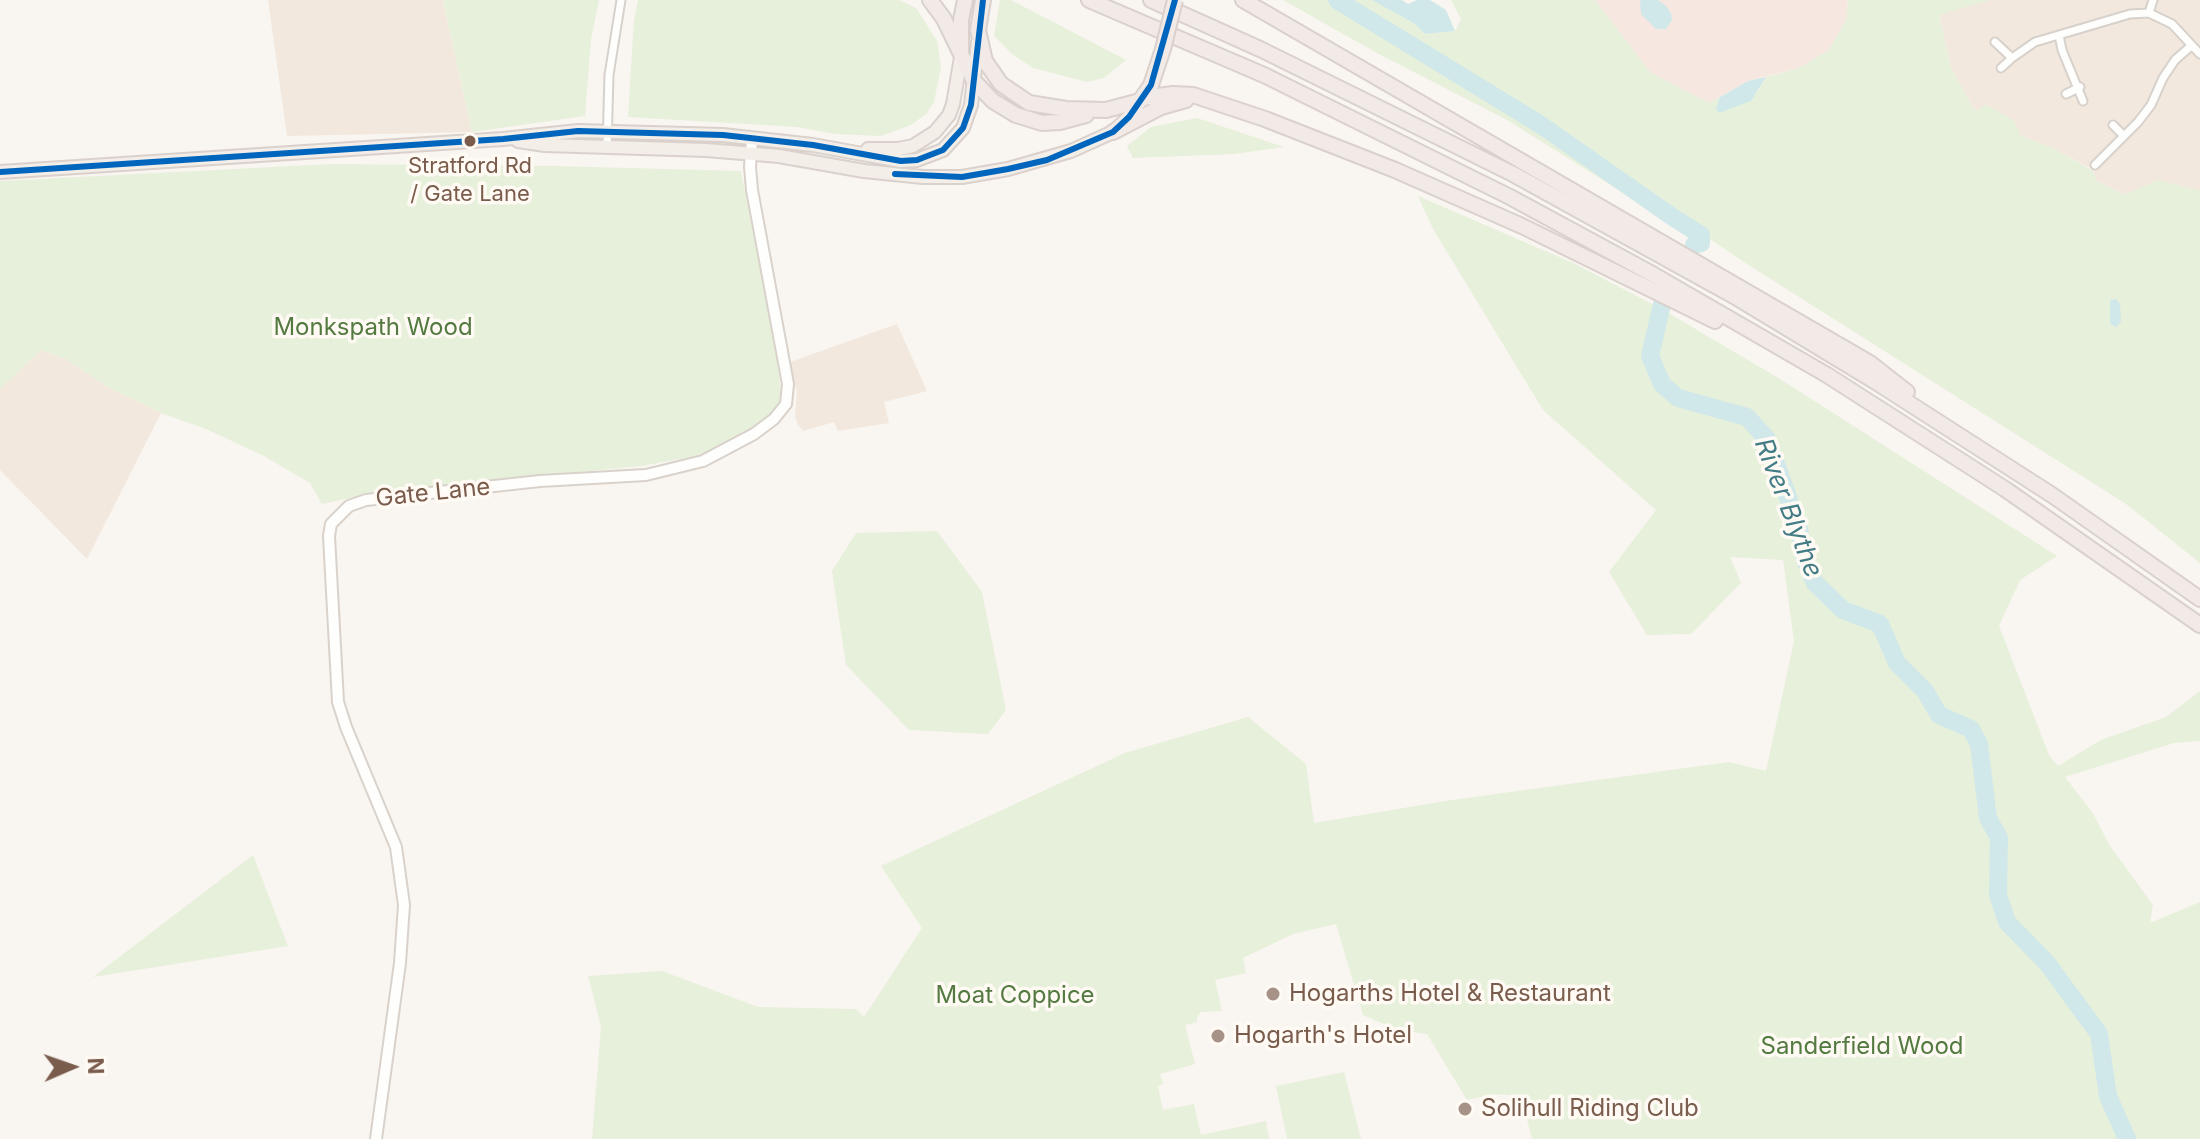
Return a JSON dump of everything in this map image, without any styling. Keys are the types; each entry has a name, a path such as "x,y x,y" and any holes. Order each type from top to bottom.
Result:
{"highway":[{"path":"930,0 944,19 974,81 1006,110 1029,120 1060,122 1142,99 1182,93 1206,99 1265,119 1437,188 1522,226 1827,375"},
{"path":"961,57 961,20 965,0"},
{"path":"983,0 979,39 985,61 992,73 1020,99 1045,107 1106,110"},
{"path":"1089,0 1264,75 1510,197 1654,275 1827,375 2005,489 2200,625"},
{"path":"1151,0 1260,49 1513,174 1760,311 2052,495 2200,599"},
{"path":"1142,99 1163,49 1175,0"},
{"path":"1243,0 1870,363 1971,443"},
{"path":"1113,132 1174,102 1206,99"}],"main road":[{"path":"0,172 503,139 543,133 695,134 752,138 901,161 917,160 931,156 954,141 963,128 971,105 979,39"},
{"path":"813,145 898,149 923,142 949,115 961,57"},
{"path":"503,139 545,145 706,150 864,171 962,177 1047,160 1113,132 1142,99"}],"street":[{"path":"607,147 609,75 621,0"},
{"path":"2149,13 2153,0"},
{"path":"2001,68 2035,42 2130,14 2149,13 2172,24 2200,54"},
{"path":"2059,35 2083,101"},
{"path":"1995,42 2012,58"},
{"path":"2095,165 2151,105 2175,60 2191,46"},
{"path":"2066,94 2080,87"},
{"path":"2113,125 2124,136"},
{"name":"Gate Lane","path":"376,1139 400,963 404,905 396,847 338,702 329,536 331,524 349,506 366,500 540,481 646,475 703,461 754,434 774,419 786,404 788,384 752,190 752,138"}],"shaded area":[{"path":"268,0 443,0 472,132 287,136"},
{"path":"1595,0 1848,0 1846,20 1829,50 1799,68 1748,81 1709,103 1650,72"},
{"path":"1977,0 2200,0 2200,213 2124,195 2097,181 2092,169 2052,148 1999,127 1973,108 1951,68 1939,15"},
{"path":"897,324 927,391 884,402 889,423 838,431 834,422 803,431 795,416 797,393 790,362"},
{"path":"41,350 66,359 108,387 161,413 87,559 0,470 0,389"}],"green space":[{"path":"443,0 599,0 591,40 585,116 472,132"},
{"path":"638,0 899,0 916,8 937,41 941,67 934,102 926,114 911,125 881,136 835,134 797,127 628,117"},
{"path":"1000,0 1011,0 1126,60 1104,78 1087,82 1033,68 1012,54 994,36"},
{"path":"1283,0 1374,0 1415,24 1425,34 1455,31 1461,19 1451,0 1595,0 1650,72 1709,103 1720,97 1716,109 1758,91 1766,77 1799,68 1829,50 1846,20 1848,0 1990,0 1939,15 1951,68 1973,108 1977,111 1985,105 1993,108 2014,121 2020,135 2092,170 2097,181 2124,195 2158,180 2200,191 2200,563 2126,504 1747,264 1651,199 1641,204 1507,120"},
{"path":"1197,118 1284,147 1234,154 1133,158 1127,146 1151,127"},
{"name":"Monkspath Wood","path":"332,164 741,171 775,342 782,402 761,424 702,455 641,466 378,492 322,504 310,483 264,456 206,429 161,413 108,387 66,359 41,350 0,389 0,181"},
{"path":"1418,196 1573,263 1660,308 1780,379 2057,556 2020,580 1999,626 2049,755 2058,766 2101,740 2166,717 2200,691 2200,741 2174,743 2065,777 2092,812 2110,846 2153,905 2150,923 2200,902 2200,1139 1532,1139 1521,1096 1494,1094 1467,1100 1427,1034 1398,1030 1363,1015 1336,924 1293,934 1243,958 1246,973 1215,980 1222,1011 1201,1012 1197,1022 1185,1025 1195,1064 1160,1074 1163,1084 1158,1086 1163,1110 1194,1104 1201,1135 1266,1121 1269,1139 592,1139 601,1026 588,976 662,971 758,1007 856,1009 864,1017 922,928 881,866 1125,753 1248,717 1306,764 1314,823 1445,801 1729,762 1766,771 1794,641 1783,560 1730,557 1741,583 1691,634 1647,635 1609,572 1656,510 1543,410 1433,229"},
{"path":"937,531 982,592 1006,710 988,734 909,730 846,665 832,571 856,533"},
{"path":"253,855 288,946 93,977"},
{"path":"1344,1072 1361,1139 1287,1139 1276,1086"}],"water":[{"path":"1372,0 1402,0 1408,4 1430,0 1446,10 1455,31 1425,34 1415,24"},
{"path":"1640,0 1658,0 1665,5 1672,20 1666,29 1656,29 1641,14"},
{"path":"1766,77 1751,101 1719,113 1716,109 1720,97 1748,81"},
{"path":"2116,299 2120,304 2121,322 2116,327 2110,324 2110,300"}],"waterway":[{"name":"River Blythe","path":"1337,0 1541,125 1701,235 1701,243 1694,245"},
{"name":"River Blythe","path":"1662,304 1650,356 1662,384 1678,398 1747,417 1767,439 1815,583 1843,610 1880,624 1897,663 1925,691 1939,715 1971,729 1979,744 1988,818 1999,838 1998,895 2007,922 2047,963 2099,1034 2108,1096 2127,1139"}],"transit line":[{"path":"0,172 503,139 578,131 723,135 813,145 901,161 917,160 943,150 963,128 971,105 983,0"},
{"path":"895,174 962,177 1008,169 1047,160 1113,132 1129,117 1151,85 1175,0"}],"place":[{"name":"Stratford Rd / Gate Lane","path":"470,141"},
{"name":"Hogarths Hotel & Restaurant","path":"1273,994"},
{"name":"Hogarth's Hotel","path":"1218,1036"},
{"name":"Solihull Riding Club","path":"1465,1109"}],"park label":[{"name":"Moat Coppice","path":"1015,996"},
{"name":"Sanderfield Wood","path":"1862,1047"}]}
